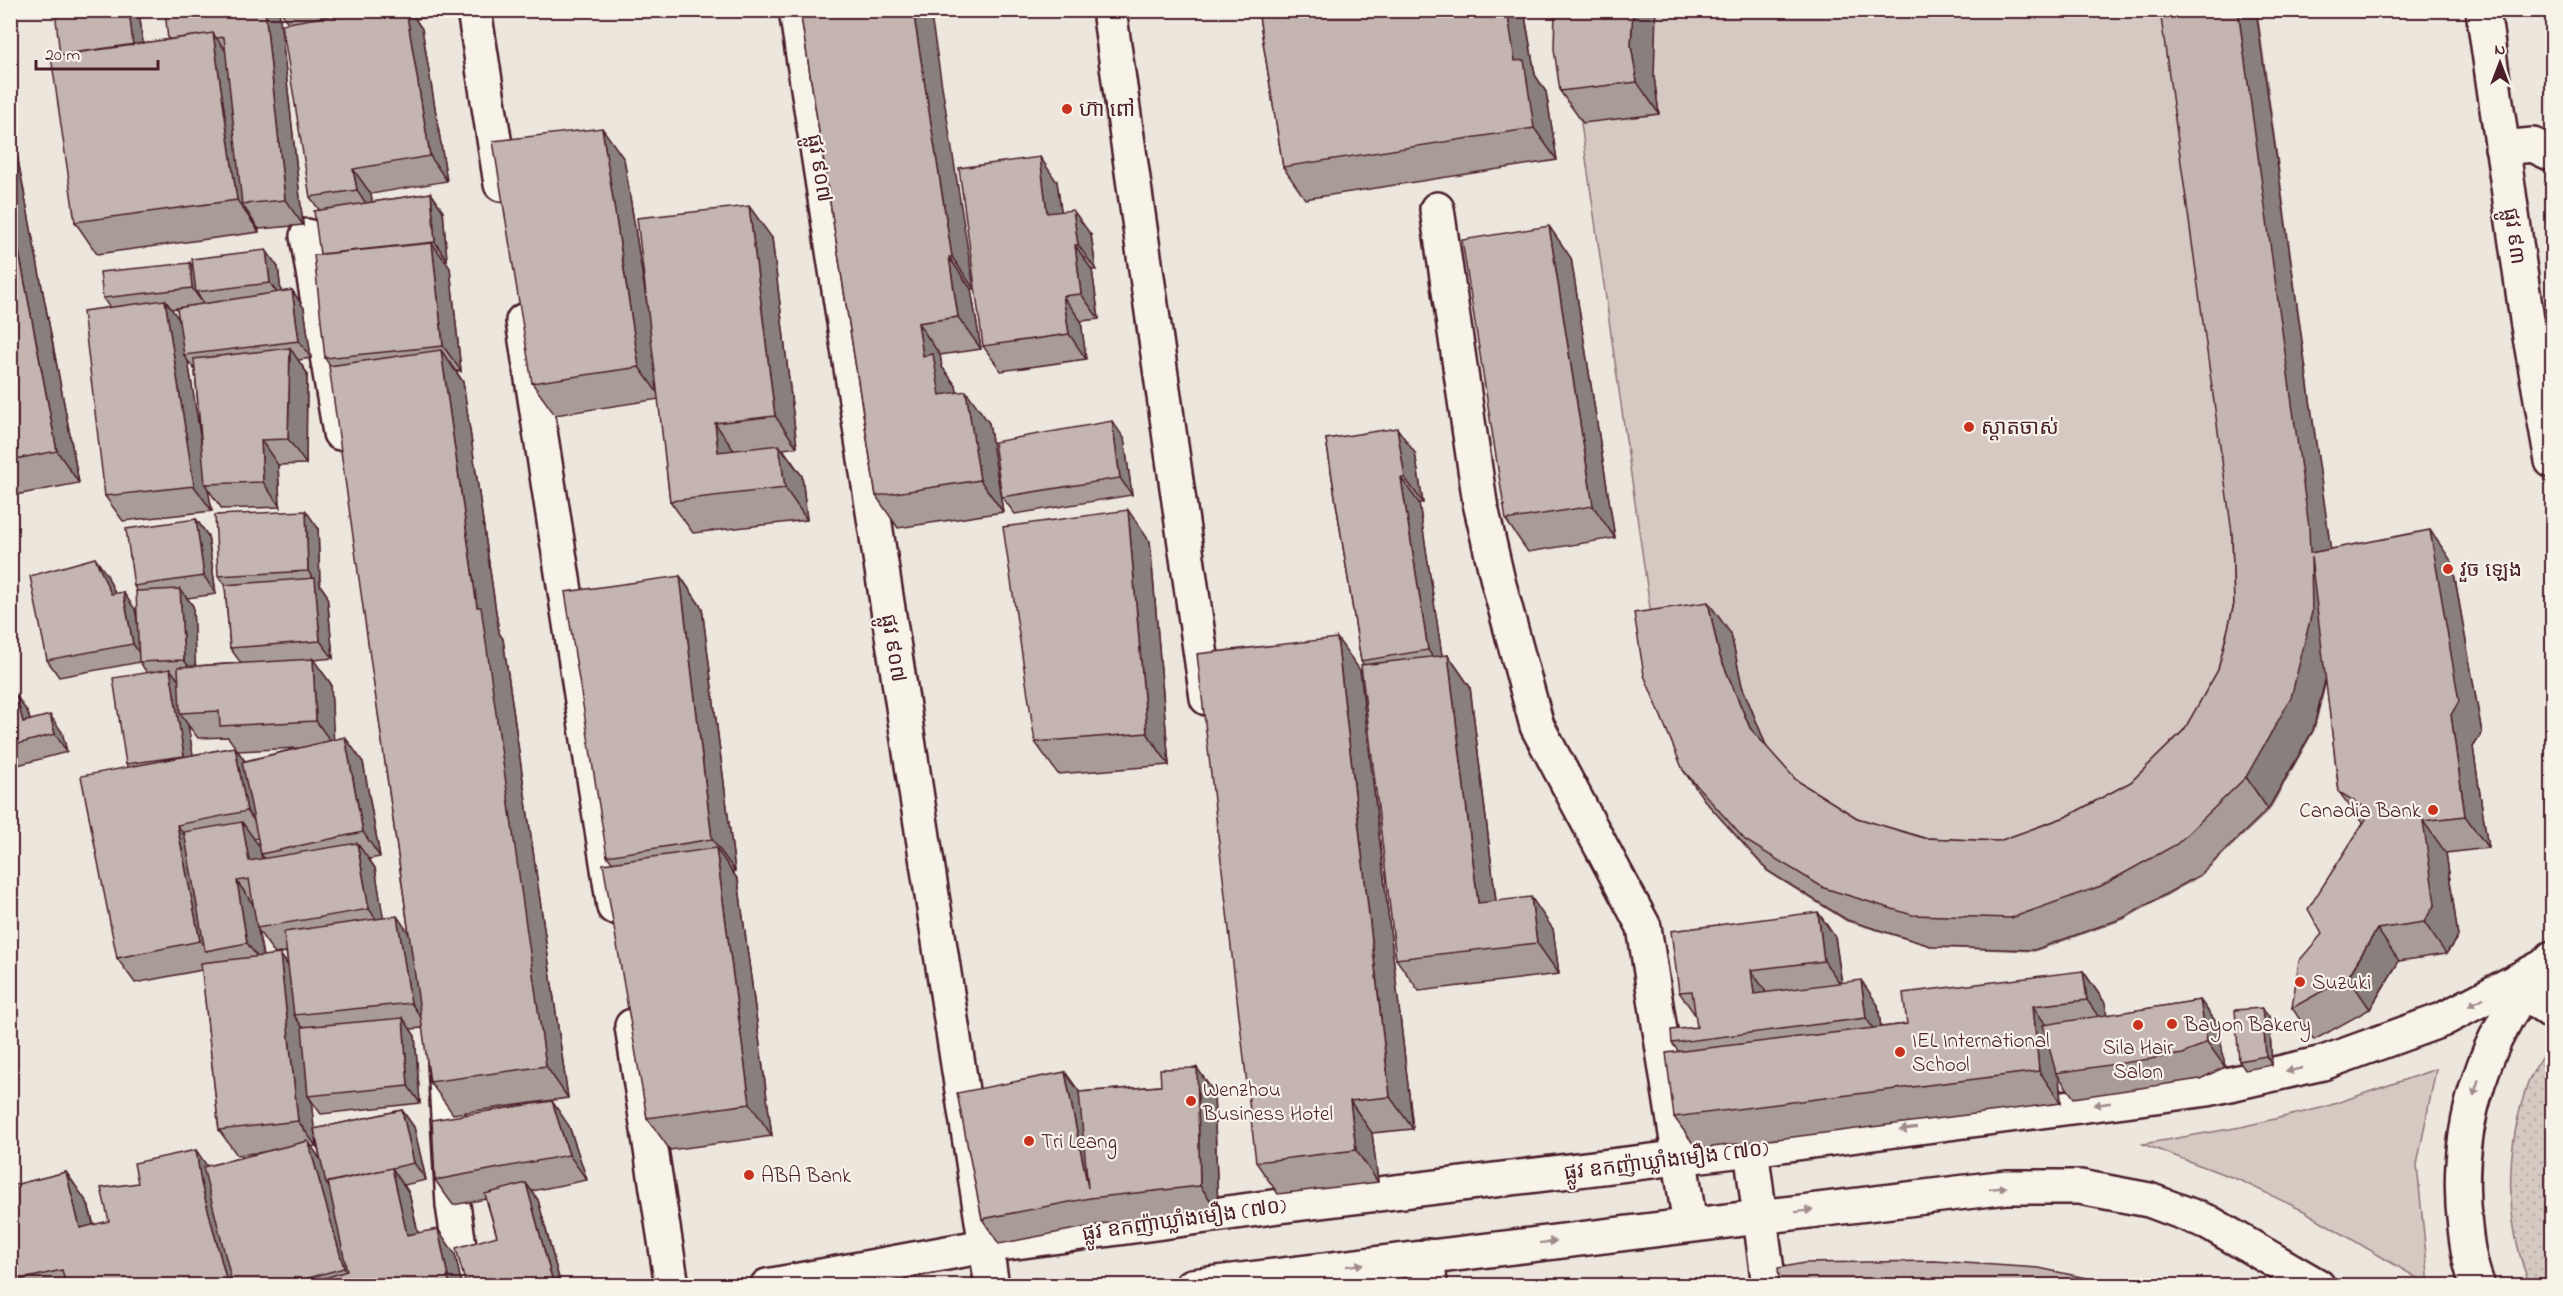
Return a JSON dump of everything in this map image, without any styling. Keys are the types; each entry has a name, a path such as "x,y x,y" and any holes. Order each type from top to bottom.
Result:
{"main road":[{"path":"474,10 506,211"},
{"name":"ផ្លូវ ៩០៧","path":"796,10 992,1286"},
{"path":"1109,10 1212,732"},
{"name":"ផ្លូវ ៩៣","path":"2483,10 2527,320 2553,461"},
{"path":"2502,148 2533,145 2553,154"},
{"path":"1437,209 1480,503 1498,581 1538,726 1644,927 1690,1225"},
{"path":"307,236 345,460"},
{"path":"518,294 617,931"},
{"path":"2478,1286 2467,1244 2462,1206 2462,1168 2466,1131 2486,1057 2523,991 2549,962"},
{"name":"ផ្លូវ ឧកញ៉ាឃ្លាំងមឿង (៧០)","path":"767,1286 1278,1194 1681,1158 2197,1091 2312,1066 2442,1020 2549,962"},
{"path":"2523,991 2553,1012"},
{"path":"628,1002 672,1286"},
{"path":"441,1039 447,1075 453,1205 465,1286"},
{"path":"1751,1149 1769,1286"},
{"path":"1192,1286 1429,1271 1690,1225 2007,1187 2079,1187 2148,1200 2208,1222 2318,1286"}],"shaded area":[{"name":"ស្ដាតចាស់","path":"1578,11 2257,11 2332,559 2335,644 2314,730 2269,810 2200,876 2124,919 2034,951 1934,947 1847,921 1767,871 1705,801 1666,708 1653,629 1575,81"},
{"path":"2552,1039 2552,1285 2530,1285 2515,1236 2512,1210 2512,1159 2520,1108 2528,1083"},
{"path":"2436,1069 2417,1165 2429,1285 2304,1211 2239,1180 2143,1144 2241,1127 2325,1107"}],"building":[{"path":"55,10 129,10 133,45 60,55"},
{"path":"165,10 265,10 285,200 242,204 224,37 216,38 213,33 168,40"},
{"path":"364,10 406,10 430,156 353,169 357,190 310,197 282,24"},
{"path":"800,10 913,10 952,257 949,257 958,317 918,323 923,356 933,354 940,395 966,391 980,480 876,496"},
{"path":"1258,10 1507,10 1515,61 1524,60 1534,128 1283,167"},
{"path":"1555,10 1633,10 1631,45 1637,82 1560,91 1554,49"},
{"path":"2160,10 2238,10 2309,527 2310,553 2430,530 2459,701 2451,715 2465,816 2423,821 2435,904 2424,922 2377,929 2348,977 2292,1008 2299,961 2322,934 2308,909 2366,819 2364,807 2339,792 2311,557 2312,612 2291,698 2246,777 2177,844 2101,886 2011,918 1912,915 1824,888 1745,840 1683,770 1644,675 1634,613 1708,602 1719,654 1750,728 1796,780 1857,818 1924,838 1999,841 2068,816 2131,782 2184,730 2218,670 2234,604 2232,533"},
{"path":"213,33 237,200 75,222 51,56"},
{"path":"602,128 639,367 532,383 493,141"},
{"path":"1040,157 1047,213 1073,210 1081,294 1063,296 1069,334 983,346 959,168"},
{"path":"431,193 435,242 320,254 314,211"},
{"path":"10,205 57,451 10,460"},
{"path":"749,206 775,416 715,423 718,452 779,445 785,488 670,501 637,218"},
{"path":"1549,226 1593,506 1506,520 1462,240"},
{"path":"432,243 443,346 325,358 314,255"},
{"path":"266,250 270,283 196,292 192,259"},
{"path":"190,263 192,288 103,298 100,272"},
{"path":"292,290 299,341 184,355 177,308"},
{"path":"165,300 194,486 105,496 83,311"},
{"path":"290,348 288,439 261,440 263,482 205,484 194,359"},
{"path":"441,350 477,607 481,607 546,1066 430,1082 329,366"},
{"path":"1112,421 1120,478 1002,497 994,442"},
{"path":"1397,428 1405,478 1401,478 1428,650 1361,661 1326,439"},
{"path":"1128,510 1147,733 1035,742 1003,527"},
{"path":"306,511 308,571 218,576 215,515"},
{"path":"196,519 204,576 134,586 126,529"},
{"path":"95,558 111,594 123,592 133,644 47,660 30,576"},
{"path":"680,576 712,839 607,856 565,592"},
{"path":"315,578 320,641 230,648 225,585"},
{"path":"180,589 184,660 139,662 136,591"},
{"path":"1337,638 1390,1097 1350,1101 1356,1150 1256,1162 1197,654"},
{"path":"1448,655 1478,903 1531,897 1537,943 1396,959 1361,665"},
{"path":"313,659 316,721 220,726 219,711 180,713 178,667"},
{"path":"170,669 184,756 126,764 113,678"},
{"path":"16,695 23,722 50,715 55,734 10,746 10,697"},
{"path":"345,737 363,832 261,854 242,762"},
{"path":"235,747 247,811 177,825 200,941 117,958 81,776"},
{"path":"242,822 249,861 357,843 369,909 257,928 249,879 237,881 247,943 205,951 184,832"},
{"path":"716,848 750,1104 647,1118 603,864"},
{"path":"1818,912 1824,961 1751,970 1754,994 1861,980 1866,1018 1672,1043 1671,1030 1697,1027 1692,991 1679,992 1671,931"},
{"path":"397,916 411,1003 294,1015 284,932"},
{"path":"280,954 298,1121 219,1130 201,963"},
{"path":"2083,971 2087,1000 2033,1006 2039,1071 1674,1117 1666,1053 1907,1024 1903,993"},
{"path":"2200,1000 2207,1042 2183,1054 2056,1073 2043,1025"},
{"path":"2262,1008 2266,1056 2239,1061 2235,1010"},
{"path":"403,1018 408,1086 308,1096 302,1027"},
{"path":"1197,1068 1200,1186 1090,1198 982,1219 957,1093 1065,1072 1088,1188 1079,1092 1161,1086 1160,1069"},
{"path":"552,1101 569,1155 435,1180 432,1120"},
{"path":"402,1110 414,1163 326,1183 314,1129"},
{"path":"308,1141 344,1268 280,1286 233,1286 203,1167"},
{"path":"196,1150 201,1183 228,1286 66,1286 62,1270 10,1282 10,1186 66,1172 80,1228 109,1221 101,1188 138,1183 134,1163"},
{"path":"392,1168 407,1235 438,1229 450,1286 299,1286 347,1271 328,1182"},
{"path":"526,1183 554,1286 466,1286 456,1248 497,1236 485,1194"},
{"path":"1935,1261 2039,1268 2086,1278 2104,1286 1780,1286 1778,1268 1804,1263"}],"place":[{"name":"ហ៊ា ពៅ","path":"1067,109"},
{"name":"ស្ដាតចាស់","path":"1969,427"},
{"name":"វួច ឡេង","path":"2448,569"},
{"name":"Canadia Bank","path":"2433,810"},
{"name":"Suzuki","path":"2300,982"},
{"name":"Bayon Bakery","path":"2172,1024"},
{"name":"Sila Hair Salon","path":"2138,1025"},
{"name":"IEL International School","path":"1900,1052"},
{"name":"Wenzhou Business Hotel","path":"1191,1101"},
{"name":"Tri Leang","path":"1029,1141"},
{"name":"ABA Bank","path":"749,1175"}]}
